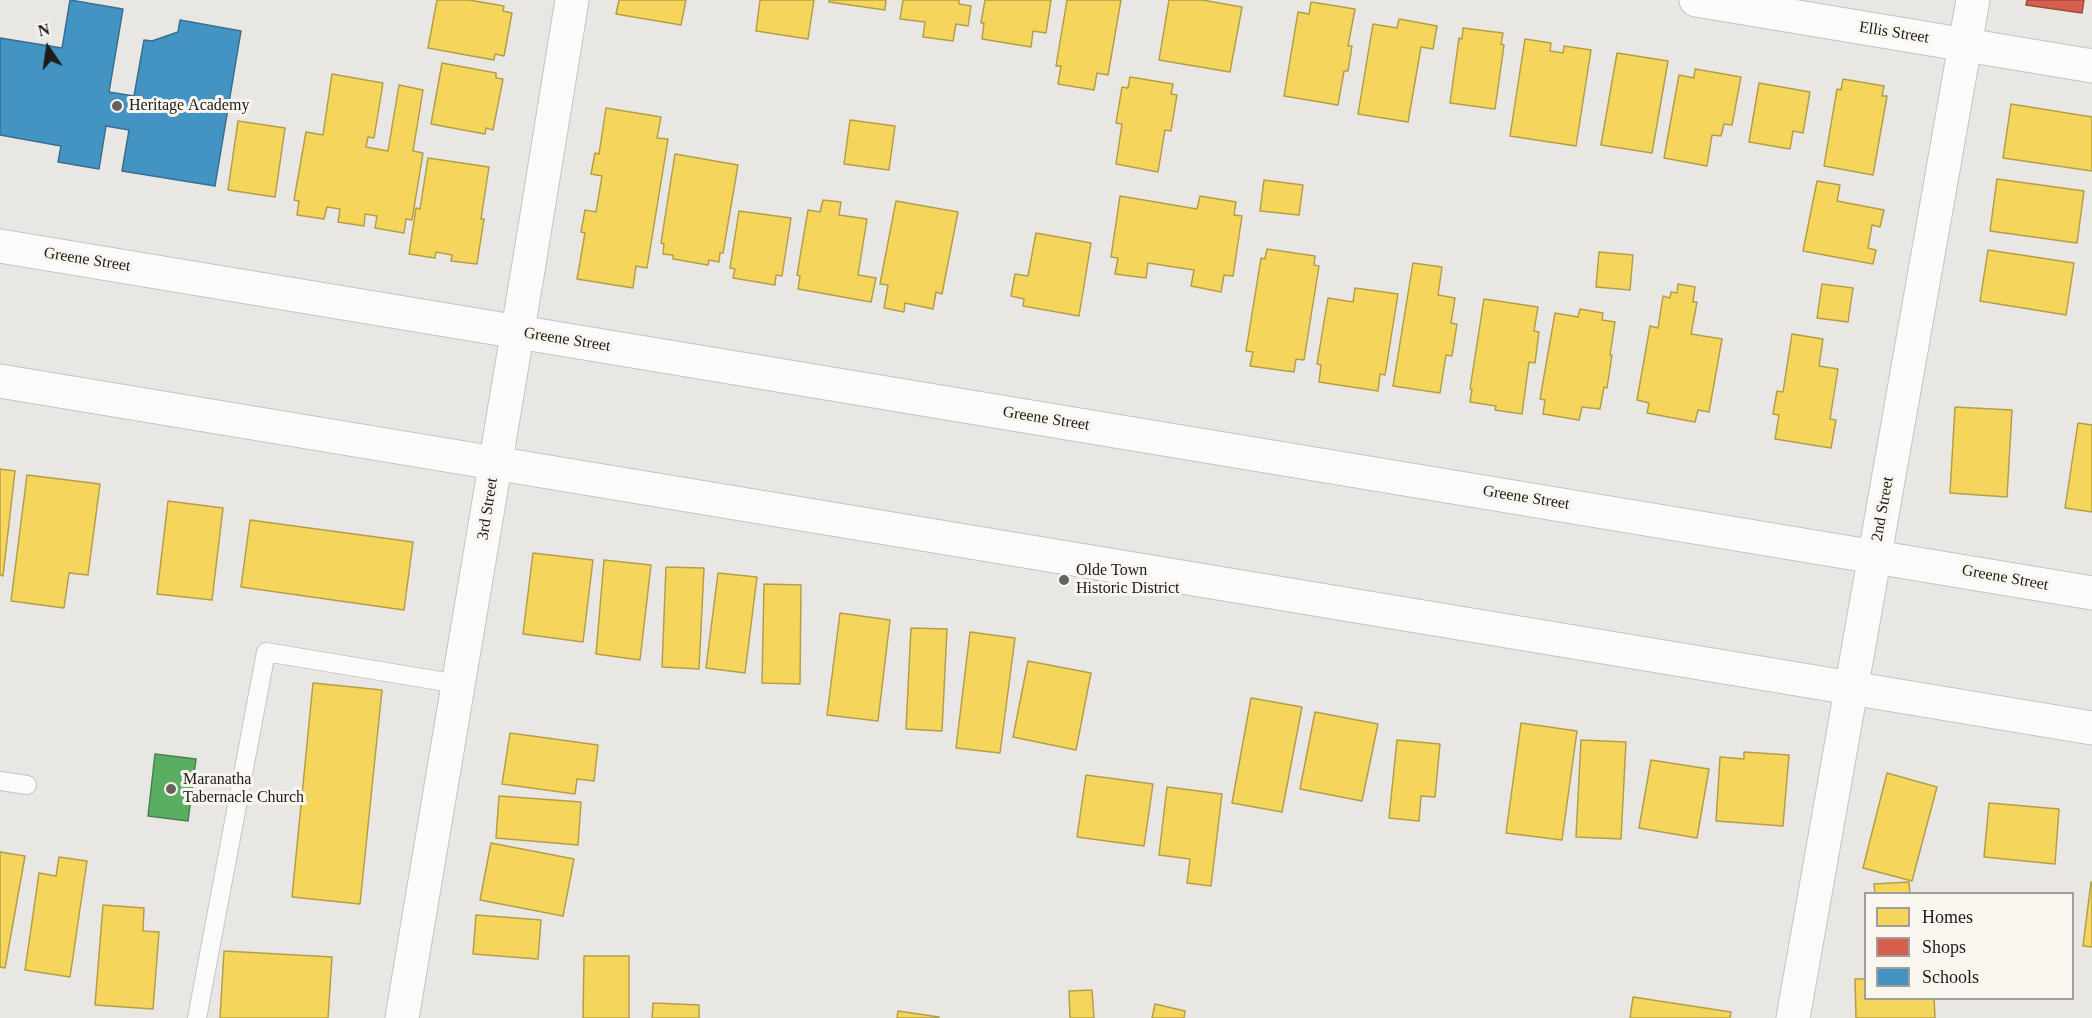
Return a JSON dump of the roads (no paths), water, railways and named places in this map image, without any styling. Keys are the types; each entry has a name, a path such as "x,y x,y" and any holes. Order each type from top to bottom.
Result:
{"main road":[{"name":"3rd Street","path":"402,1018 572,0"},
{"name":"Ellis Street","path":"1696,0 2092,66"},
{"name":"2nd Street","path":"1793,1018 1973,0"},
{"name":"Greene Street","path":"0,246 2092,593"},
{"path":"0,381 2092,728"}],"lane":[{"path":"196,1018 266,652 458,684"},
{"path":"0,781 27,784"}],"place":[{"name":"Heritage Academy","path":"117,106"},
{"name":"Olde Town Historic District","path":"1064,580"},
{"name":"Maranatha Tabernacle Church","path":"171,789"}]}
